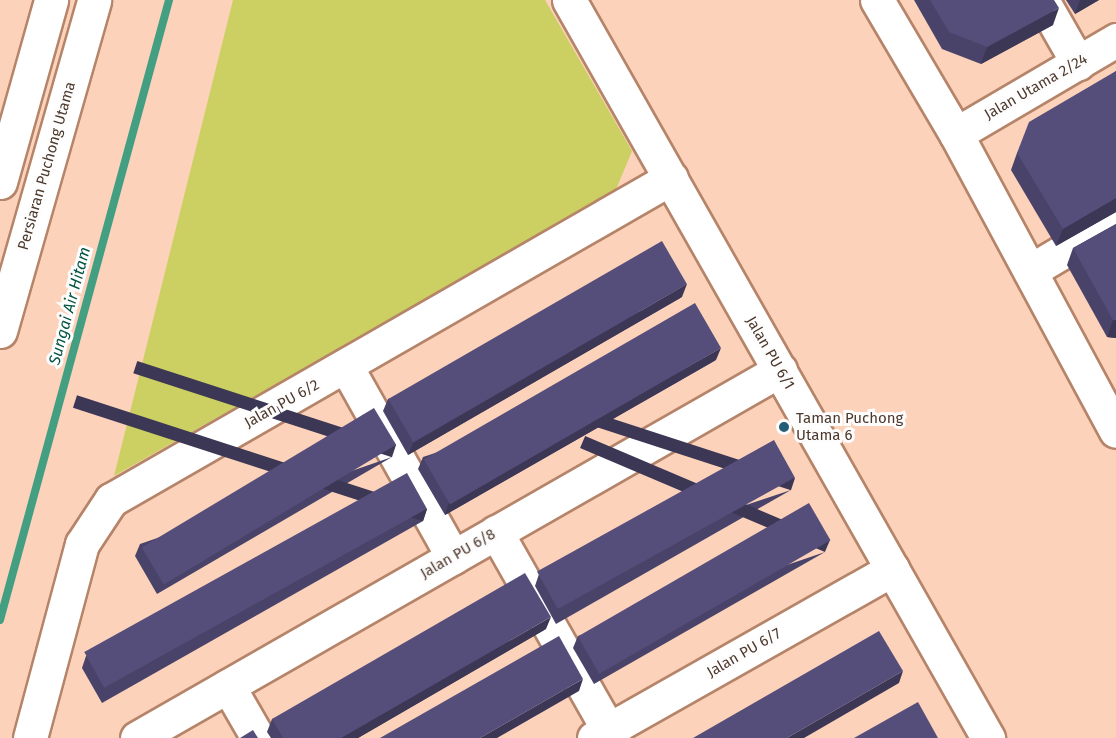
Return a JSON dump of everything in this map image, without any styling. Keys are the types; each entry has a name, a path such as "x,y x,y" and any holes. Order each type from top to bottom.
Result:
{"street":[{"path":"0,182 51,0"},
{"name":"Persiaran Puchong Utama","path":"0,331 94,0"},
{"name":"Jalan PU 6/1","path":"569,0 988,738"},
{"path":"877,0 956,134 1114,421"},
{"path":"1042,0 1078,63"},
{"name":"Jalan Utama 2/24","path":"956,134 1116,40"},
{"name":"Jalan PU 6/2","path":"30,738 82,544 111,500 347,368 671,178"},
{"path":"1030,271 1116,220"},
{"path":"347,368 453,557"},
{"name":"Jalan PU 6/8","path":"136,738 780,370"},
{"path":"496,532 605,735"},
{"name":"Jalan PU 6/7","path":"605,735 893,569"},
{"path":"228,686 258,738"}],"shaded area":[{"path":"233,0 545,0 632,151 615,192 114,476"}],"building":[{"path":"930,0 1054,0 1059,8 987,47 949,32"},
{"path":"1116,71 1116,198 1063,229 1017,153 1029,122"},
{"path":"1116,224 1116,320 1113,320 1073,248"},
{"path":"662,241 687,284 413,442 388,399"},
{"path":"695,303 721,348 450,505 424,460"},
{"path":"374,408 396,445 164,584 142,548"},
{"path":"774,440 795,478 558,609 537,571"},
{"path":"407,473 427,509 104,688 84,652"},
{"path":"809,503 830,540 599,674 578,636"},
{"path":"525,573 551,617 341,738 283,738 272,719"},
{"path":"879,631 903,671 787,738 693,738"},
{"path":"559,636 583,679 480,738 380,738"},
{"path":"918,702 938,738 854,738"},
{"path":"253,730 258,738 240,738"}],"waterway":[{"name":"Sungai Air Hitam","path":"0,620 169,0"}],"place":[{"name":"Taman Puchong Utama 6","path":"784,427"}]}
